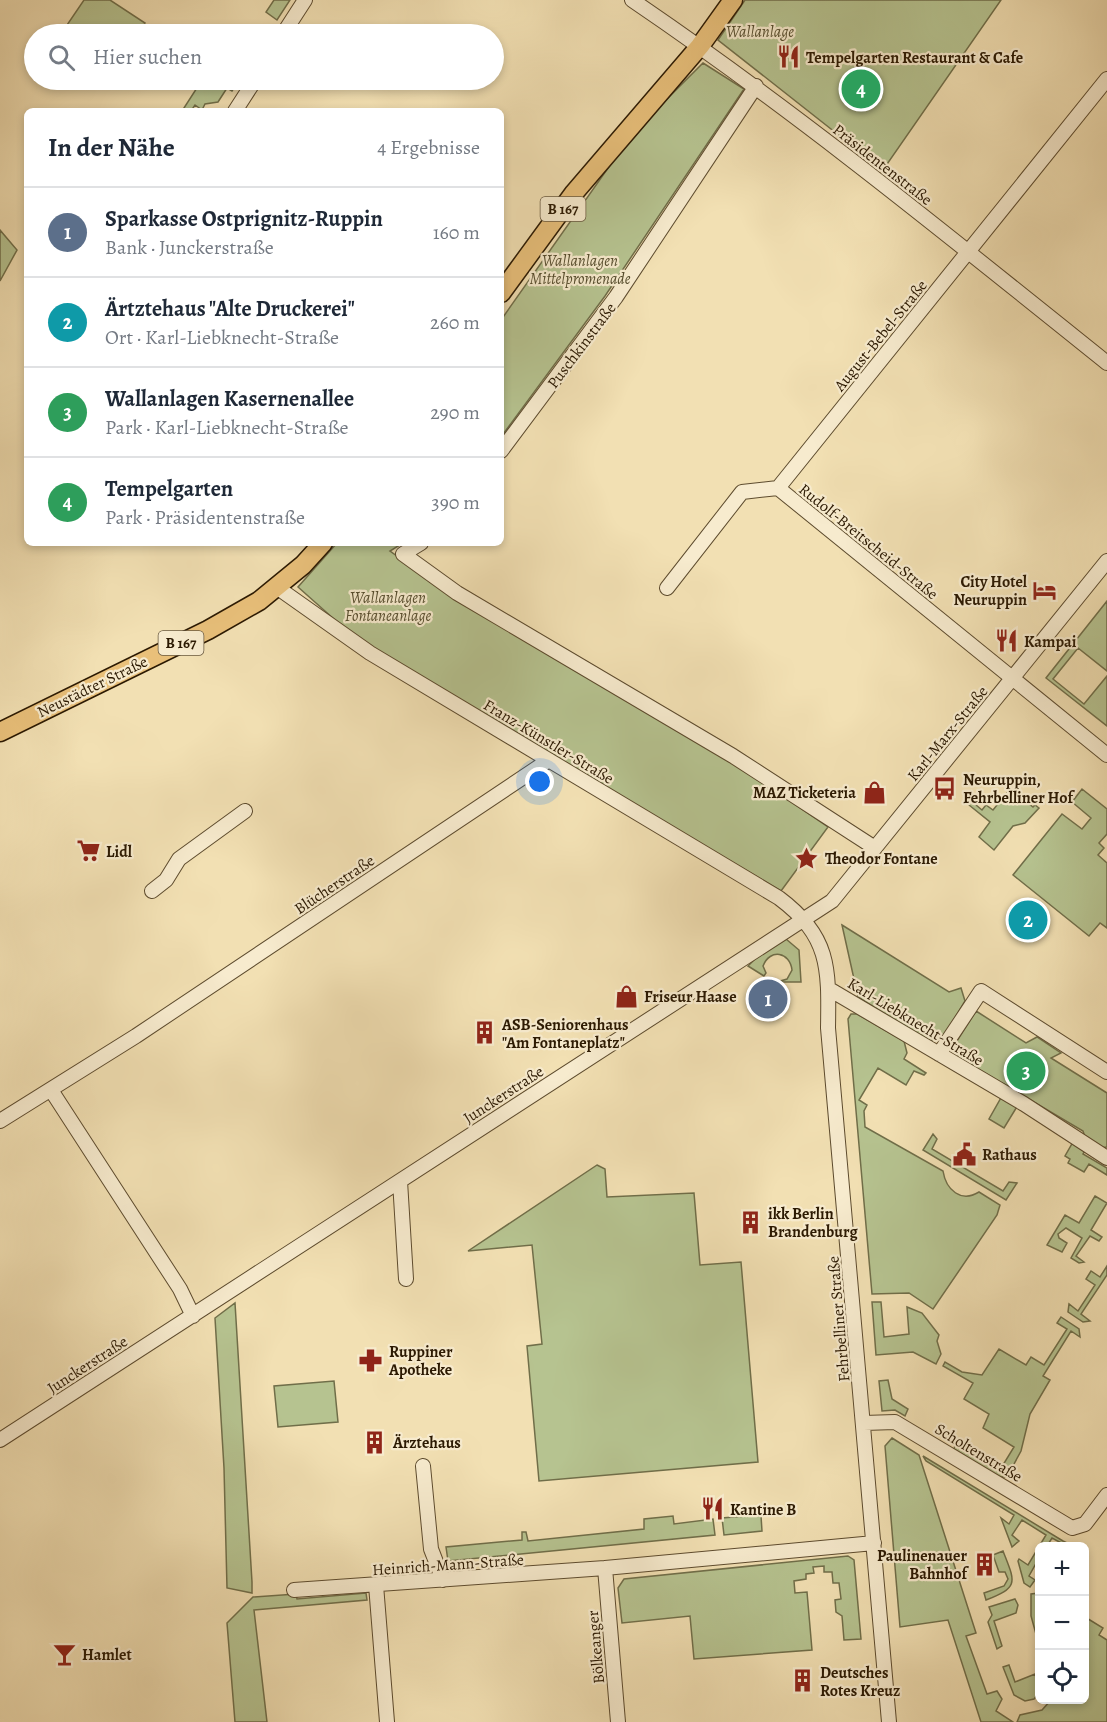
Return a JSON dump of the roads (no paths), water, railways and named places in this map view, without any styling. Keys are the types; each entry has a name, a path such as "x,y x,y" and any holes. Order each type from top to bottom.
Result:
{"main road":[{"name":"B 167","path":"504,288 574,194 700,46 733,0"},
{"name":"B 167","path":"278,588 320,546"},
{"name":"Neustädter Straße","path":"0,732 208,630 278,588"}],"street":[{"path":"289,24 305,0"},
{"name":"Präsidentenstraße","path":"632,0 756,86 968,251 1107,363"},
{"name":"August-Bebel-Straße","path":"778,488 1107,78"},
{"name":"Puschkinstraße","path":"504,448 616,297 756,86"},
{"path":"237,108 249,90"},
{"path":"667,588 742,492 778,488"},
{"name":"Rudolf-Breitscheid-Straße","path":"778,488 1107,755"},
{"path":"416,546 402,555 457,593 733,756 875,848"},
{"name":"Karl-Marx-Straße","path":"805,919 832,901 1107,561"},
{"name":"Franz-Künstler-Straße","path":"278,588 370,653 779,898 805,919"},
{"name":"Blücherstraße","path":"0,1120 136,1036 549,760"},
{"path":"152,891 166,880 179,859 245,811"},
{"name":"Fehrbelliner Straße","path":"805,919 820,944 829,989 828,1028 889,1722"},
{"name":"Junckerstraße","path":"0,1440 805,919"},
{"name":"Karl-Liebknecht-Straße","path":"829,989 1024,1104 1107,1158"},
{"path":"939,1054 981,991 1107,1072"},
{"path":"51,1090 180,1289 193,1316"},
{"path":"400,1181 406,1279"},
{"name":"Scholtenstraße","path":"864,1423 895,1422 1072,1528 1085,1524 1107,1495"},
{"path":"423,1466 431,1549 443,1580"},
{"path":"605,1568 874,1543"},
{"name":"Heinrich-Mann-Straße","path":"294,1590 605,1568"},
{"name":"Bölkeanger","path":"605,1568 618,1722"},
{"path":"375,1586 387,1722"}],"place":[{"name":"Tempelgarten Restaurant & Cafe","path":"788,57"},
{"name":"Tempelgarten","path":"861,89"},
{"name":"City Hotel Neuruppin","path":"1045,590"},
{"name":"Kampai","path":"1006,641"},
{"name":"Neuruppin, Fehrbelliner Hof","path":"945,788"},
{"name":"MAZ Ticketeria","path":"874,792"},
{"name":"Lidl","path":"88,851"},
{"name":"Theodor Fontane","path":"807,858"},
{"name":"Ärtztehaus \"Alte Druckerei\"","path":"1028,920"},
{"name":"Friseur Haase","path":"626,996"},
{"name":"Sparkasse Ostprignitz-Ruppin","path":"768,999"},
{"name":"ASB-Seniorenhaus \"Am Fontaneplatz\"","path":"484,1033"},
{"name":"Wallanlagen Kasernenallee","path":"1026,1071"},
{"name":"Rathaus","path":"964,1154"},
{"name":"ikk Berlin Brandenburg","path":"750,1222"},
{"name":"Ruppiner Apotheke","path":"371,1360"},
{"name":"Ärztehaus","path":"375,1442"},
{"name":"Kantine B","path":"712,1509"},
{"name":"Paulinenauer Bahnhof","path":"985,1564"},
{"name":"Hamlet","path":"64,1654"},
{"name":"Deutsches Rotes Kreuz","path":"802,1681"}],"park label":[{"name":"Wallanlage","path":"760,31"},
{"name":"Wallanlagen Mittelpromenade","path":"580,269"},
{"name":"Wallanlagen Fontaneanlage","path":"388,606"}]}
